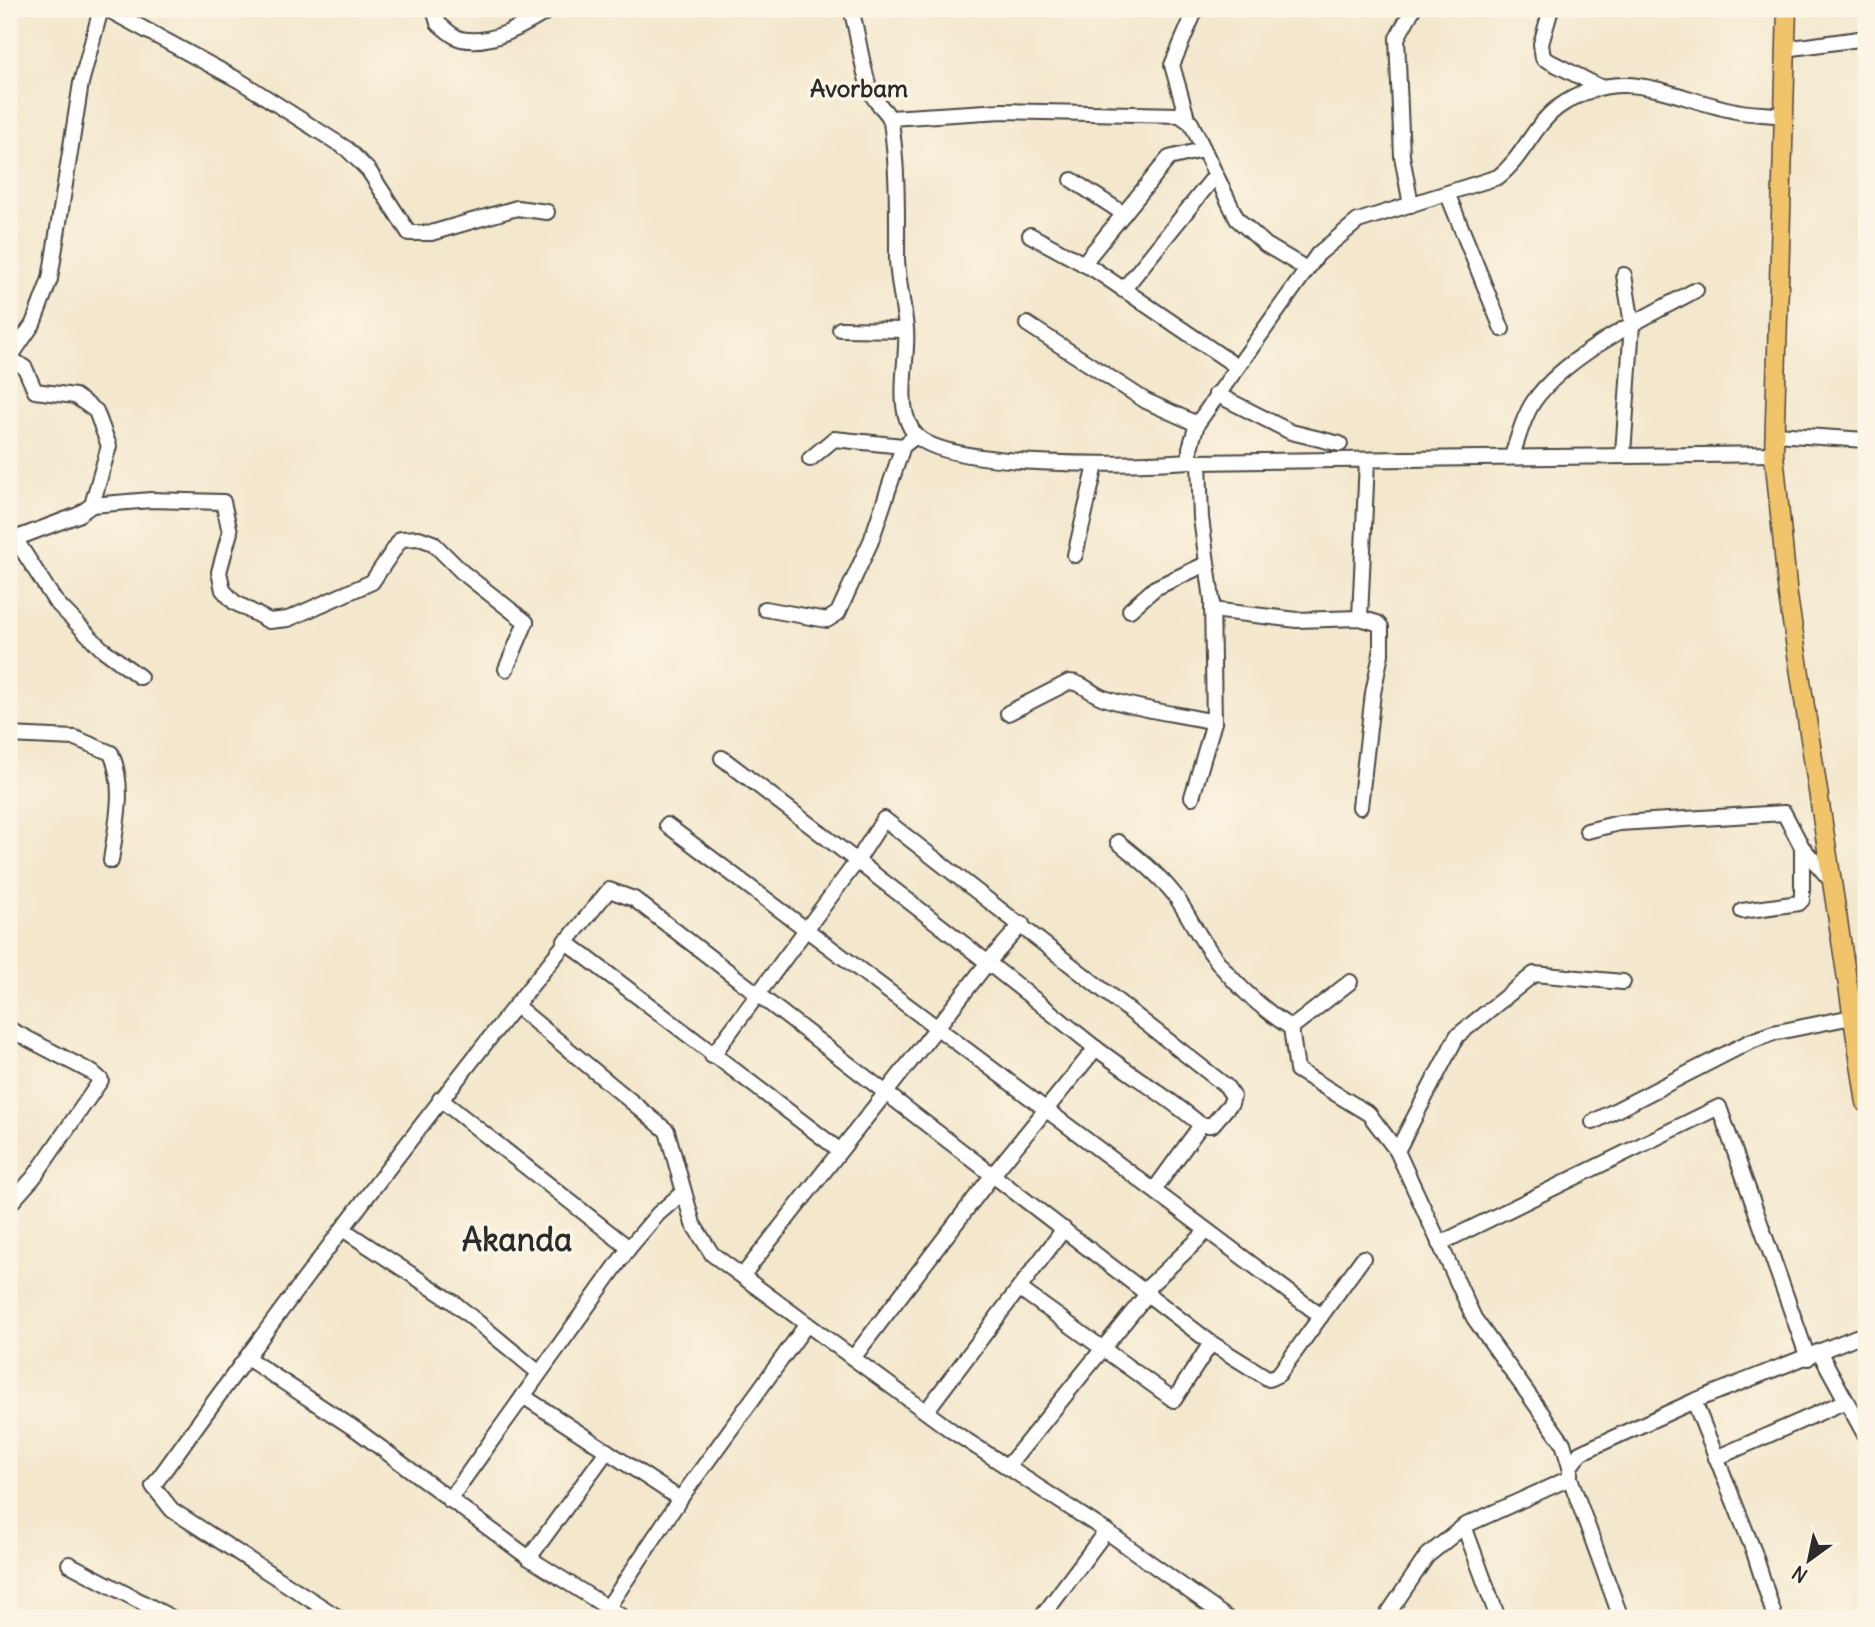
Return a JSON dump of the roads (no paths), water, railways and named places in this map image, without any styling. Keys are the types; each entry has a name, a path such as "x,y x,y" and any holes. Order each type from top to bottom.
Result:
{"main road":[{"path":"1787,9 1774,454 1788,596 1852,1017 1864,1075 1866,1103"}],"street":[{"path":"92,505 109,446 96,411 75,396 35,391 24,368 9,358 33,324 50,279 86,56 101,9"},
{"path":"107,9 240,80 347,149 369,172 409,233 431,233 517,208 547,212"},
{"path":"434,9 438,23 462,39 481,39 518,29 551,9"},
{"path":"851,9 872,96 891,118 898,198 897,261 906,330 904,404 909,425 916,436 928,445 976,457 1097,465 1623,454 1774,454"},
{"path":"1196,9 1171,65 1187,118 1237,219 1248,232 1305,268"},
{"path":"1411,205 1402,156 1397,38 1413,9"},
{"path":"1551,9 1541,44 1543,58 1600,87"},
{"path":"1785,49 1866,38"},
{"path":"1192,797 1214,722 1212,610 1194,461 1190,448 1197,424 1216,394 1305,268 1334,239 1358,221 1448,195 1498,177 1516,161 1549,116 1568,102 1600,87 1634,83 1740,111 1783,116"},
{"path":"891,118 1002,111 1180,115 1187,118"},
{"path":"1083,264 1169,158 1202,150"},
{"path":"1123,290 1214,177"},
{"path":"1072,180 1124,214"},
{"path":"1448,195 1502,329"},
{"path":"1030,235 1083,264 1236,366"},
{"path":"1623,454 1632,324 1624,275"},
{"path":"1512,456 1534,401 1573,363 1632,324 1696,289"},
{"path":"1027,324 1146,401 1197,424"},
{"path":"840,329 906,330"},
{"path":"1216,394 1291,432 1340,444"},
{"path":"1775,434 1866,440"},
{"path":"765,609 827,620 838,613 871,541 903,446 916,436"},
{"path":"810,459 834,439 903,446"},
{"path":"1360,618 1367,460"},
{"path":"1075,555 1097,465"},
{"path":"140,677 101,648 55,601 13,533 78,515 92,505 151,500 223,502 230,532 219,572 223,590 234,602 269,621 288,619 372,582 401,539 419,538 433,543 462,572 526,622 506,670"},
{"path":"1130,610 1155,588 1206,564"},
{"path":"1212,610 1297,620 1360,618 1377,622 1383,632 1360,807"},
{"path":"1009,713 1059,687 1075,682 1102,698 1214,722"},
{"path":"9,735 75,738 111,753 119,772 119,804 111,861"},
{"path":"712,1056 857,861 884,819 1226,1086 1233,1096 1231,1103 1212,1125 1201,1125 1096,1048 989,961 857,861 722,758"},
{"path":"1587,831 1619,823 1784,813 1802,847 1832,882"},
{"path":"667,825 1321,1316"},
{"path":"1118,842 1149,867 1175,895 1205,944 1237,985 1255,1004 1291,1028 1297,1070 1369,1114 1397,1151 1474,1318 1563,1443 1570,1473 1621,1618"},
{"path":"1742,911 1799,903 1802,900 1802,847"},
{"path":"339,1618 172,1510 153,1486 440,1099 565,941 609,890 634,899 991,1177 1064,1229 1211,1343 1269,1379 1276,1378 1363,1258"},
{"path":"743,1275 989,961 1022,925"},
{"path":"565,941 712,1056 839,1150"},
{"path":"1397,1151 1457,1035 1534,974 1623,982"},
{"path":"1291,1028 1350,982"},
{"path":"516,1006 667,1131 682,1194 693,1224 712,1254 952,1431 1106,1531 1227,1618"},
{"path":"1593,1122 1749,1042 1773,1034 1852,1017"},
{"path":"9,1029 93,1073 100,1080 34,1177 9,1205"},
{"path":"853,1358 991,1177 1096,1048"},
{"path":"440,1099 629,1248"},
{"path":"1439,1244 1718,1107 1814,1355 1846,1401 1866,1437"},
{"path":"1154,1190 1201,1125"},
{"path":"449,1500 629,1248 658,1214 682,1194"},
{"path":"927,1410 1064,1229"},
{"path":"344,1230 453,1302 538,1372"},
{"path":"1007,1468 1104,1349 1146,1292 1207,1230"},
{"path":"1020,1289 1174,1400 1211,1343"},
{"path":"606,1613 680,1499 807,1324"},
{"path":"1385,1618 1427,1556 1464,1526 1570,1473 1580,1453 1694,1401 1866,1333"},
{"path":"247,1358 358,1431 606,1613 624,1618"},
{"path":"523,1396 680,1499"},
{"path":"1694,1401 1754,1552 1775,1618"},
{"path":"1716,1458 1846,1401"},
{"path":"1563,1443 1580,1453"},
{"path":"529,1558 607,1451"},
{"path":"1464,1526 1499,1618"},
{"path":"1041,1618 1106,1531"},
{"path":"69,1564 172,1618"}],"district":[{"name":"Avorbam","path":"859,89"},
{"name":"Akanda","path":"517,1240"}]}
